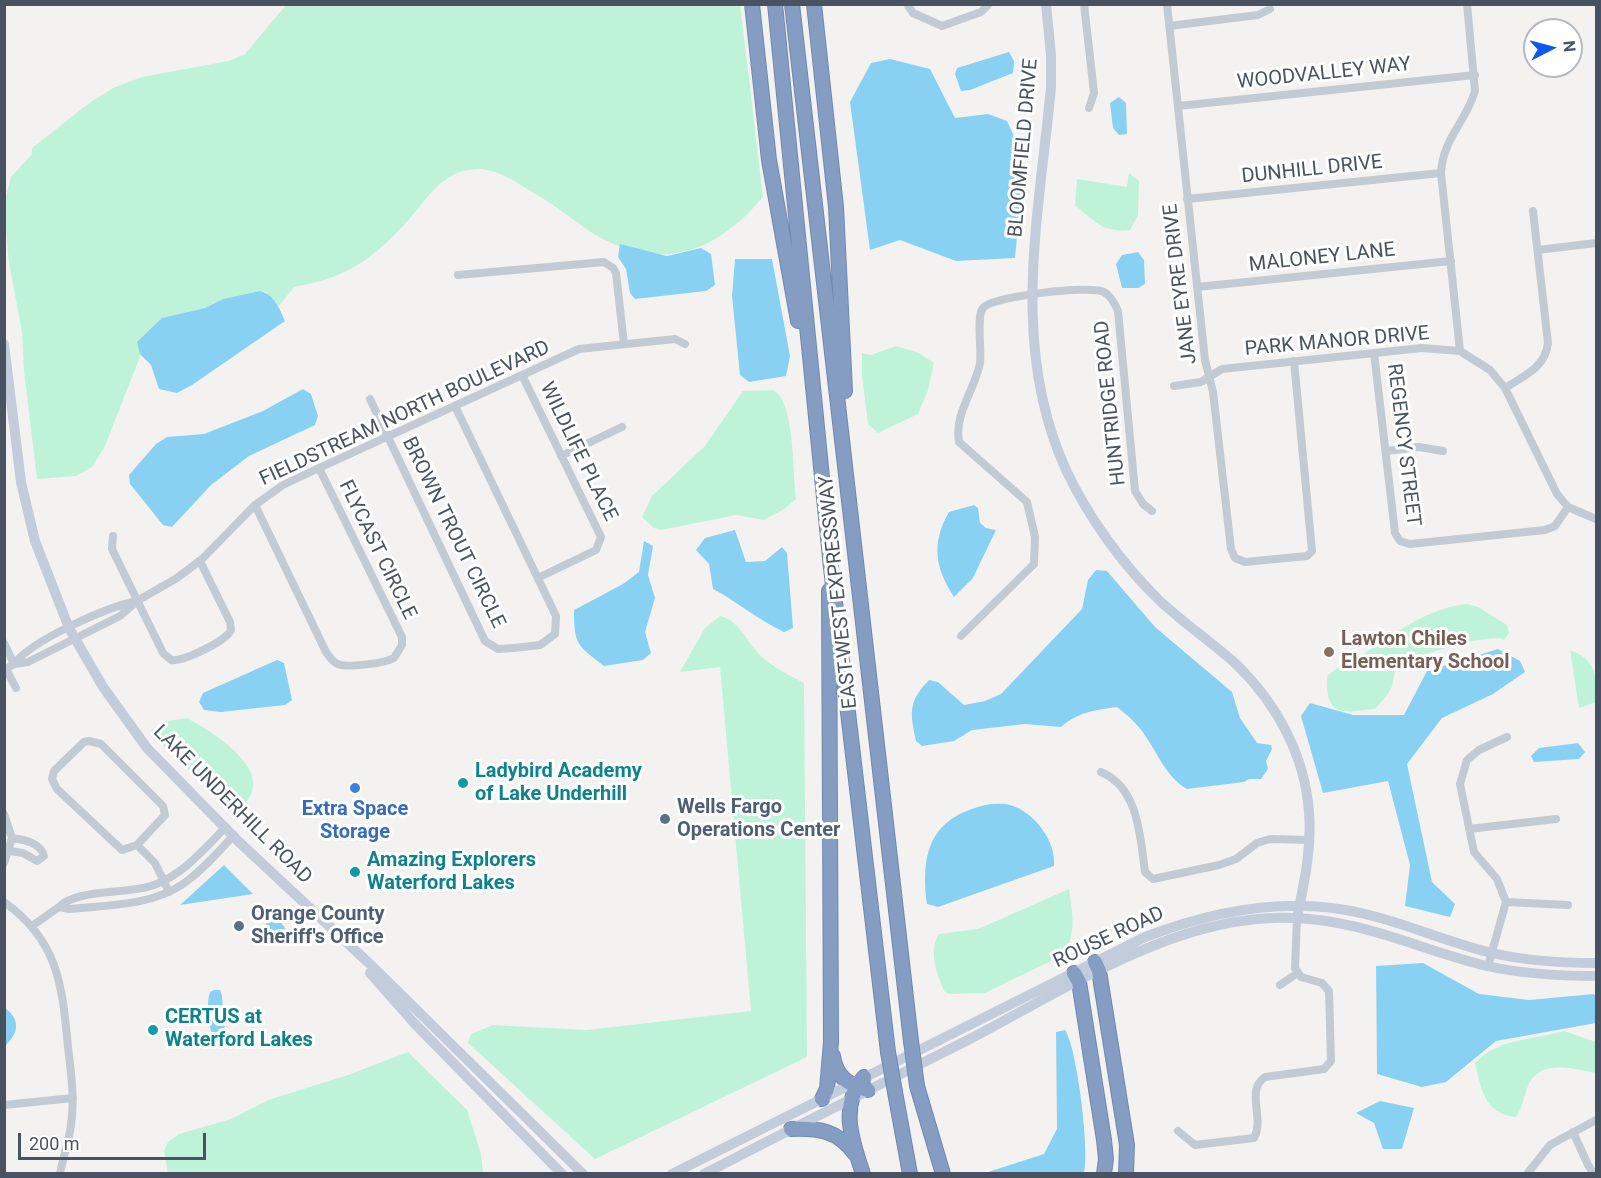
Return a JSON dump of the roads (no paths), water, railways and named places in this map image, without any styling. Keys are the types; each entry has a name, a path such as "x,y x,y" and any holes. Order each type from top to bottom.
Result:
{"highway":[{"path":"752,4 769,160 801,336 808,352"},
{"name":"EAST-WEST EXPRESSWAY","path":"775,4 831,568 888,1053 910,1173"},
{"name":"EAST-WEST EXPRESSWAY","path":"792,4 910,1041 932,1173"},
{"path":"814,4 836,207 845,394 840,420"},
{"path":"822,1099 827,1089 831,1042 828,594 831,568"},
{"path":"1097,966 1127,1145 1126,1173"},
{"path":"1077,977 1104,1140 1106,1159 1104,1173"},
{"path":"831,1042 838,1072 857,1087 848,1112 850,1130 863,1173"},
{"path":"917,1086 943,1173"},
{"path":"791,1129 822,1129 834,1134 847,1142 857,1158"}],"street":[{"path":"907,4 913,13 942,26 981,12 989,4"},
{"name":"BLOOMFIELD DRIVE","path":"1046,4 1051,55 1051,87 1030,296 1033,342 1039,380 1054,439 1067,472 1093,517 1136,575 1159,600 1236,664 1275,710 1296,753 1309,813 1309,840 1298,918"},
{"path":"1084,4 1094,93 1089,108"},
{"name":"JANE EYRE DRIVE","path":"1167,4 1197,287 1209,377 1214,392 1231,549 1236,558 1245,562 1307,556 1312,551 1294,361"},
{"path":"1460,351 1441,173 1445,147 1471,104 1475,75 1467,4"},
{"path":"1169,26 1258,15 1270,9"},
{"name":"WOODVALLEY WAY","path":"1178,106 1475,75"},
{"name":"DUNHILL DRIVE","path":"1187,199 1441,173"},
{"path":"1505,388 1541,365 1546,356 1548,344 1533,211"},
{"path":"1538,250 1596,243"},
{"name":"MALONEY LANE","path":"1197,287 1451,261"},
{"path":"458,275 604,262 614,268 616,273 624,344"},
{"name":"HUNTRIDGE ROAD","path":"1030,296 1089,288 1104,292 1113,300 1118,310 1135,491 1143,504 1152,511"},
{"path":"962,636 1034,564 1036,554 1027,502 959,442 957,430 980,364 981,309 994,302 1030,296"},
{"name":"FIELDSTREAM NORTH BOULEVARD","path":"72,633 120,616 137,600 177,578 200,561 255,505 283,485 319,468 579,349 675,339 685,344"},
{"name":"LAKE UNDERHILL ROAD","path":"4,344 25,501 41,561 72,633 103,687 147,748 584,1173"},
{"name":"PARK MANOR DRIVE","path":"1174,386 1201,382 1222,369 1422,348 1460,351 1490,370 1505,388 1557,494 1568,507"},
{"name":"REGENCY STREET","path":"1374,353 1395,533 1400,541 1410,544 1545,530 1555,526 1568,507"},
{"name":"WILDLIFE PLACE","path":"522,375 601,537 600,545 596,550 538,578"},
{"path":"370,399 387,437"},
{"name":"BROWN TROUT CIRCLE","path":"387,437 485,640 498,649 540,645 551,640 558,626 556,616 455,406"},
{"path":"561,456 621,427"},
{"path":"1386,452 1419,447 1443,451"},
{"name":"FLYCAST CIRCLE","path":"255,505 326,652 334,663 341,666 381,662 394,658 402,645 402,637 319,468"},
{"path":"1568,507 1596,519"},
{"path":"113,536 112,549 163,653 171,660 182,660 226,637 231,630 230,622 200,561"},
{"name":"FIELDSTREAM NORTH BOULEVARD","path":"72,633 114,605 137,600"},
{"path":"16,688 5,669 14,664 22,652 72,633"},
{"path":"4,643 14,664"},
{"path":"1488,966 1506,902 1497,879 1474,852 1460,784 1467,760 1479,750 1507,737"},
{"path":"94,741 101,744 163,806 165,815 136,845 122,850 57,789 52,779 54,771 84,742 94,741"},
{"path":"1101,772 1111,776 1127,794 1135,811 1145,872 1153,879 1219,865 1236,859 1257,843 1270,839 1309,840"},
{"path":"4,814 12,838 10,851 4,863"},
{"path":"1469,829 1556,819"},
{"path":"32,926 68,900 137,890 164,881 192,862 226,827"},
{"path":"59,907 69,909 140,902 169,892 196,874 234,835"},
{"path":"10,851 25,854 37,861 44,856 42,849 12,838"},
{"path":"136,845 155,863 169,892"},
{"path":"99,895 100,906"},
{"path":"4,902 32,926 47,948 60,980 73,1098 70,1135 60,1173"},
{"path":"1506,902 1568,905"},
{"name":"ROUSE ROAD","path":"704,1173 791,1129 857,1087 1077,977 1145,937 1204,917 1257,908 1300,905 1365,914 1491,953 1543,962 1596,963"},
{"path":"1296,974 1295,940 1298,918"},
{"name":"ROUSE ROAD","path":"1097,966 1210,927 1253,920 1298,918 1373,930 1488,966 1527,973 1596,976"},
{"name":"LAKE UNDERHILL ROAD","path":"345,942 415,1024 562,1173"},
{"path":"1280,985 1296,974"},
{"path":"1178,1131 1195,1145 1254,1138 1260,1128 1255,1090 1258,1082 1265,1077 1324,1069 1331,1060 1329,991 1323,983 1296,974"},
{"name":"ROUSE ROAD","path":"672,1173 822,1099 857,1087"},
{"path":"4,1105 73,1098"},
{"path":"1527,1173 1550,1145 1596,1120"},
{"path":"1573,1132 1594,1173"},
{"path":"546,1159 555,1173"}],"water":[{"path":"1009,52 1014,61 1013,73 970,90 961,91 955,74 957,68"},
{"path":"890,59 930,69 955,118 988,114 1007,121 1019,147 1023,176 1015,258 956,261 900,240 870,250 850,102 871,63"},
{"path":"1119,97 1126,103 1127,134 1119,135 1113,128 1110,103"},
{"path":"620,244 667,256 701,248 711,254 715,285 706,291 635,299 630,293 626,269 618,257"},
{"path":"1138,252 1144,260 1145,284 1138,288 1122,288 1116,264 1122,255"},
{"path":"735,259 772,259 790,356 786,376 749,382 740,375 732,296"},
{"path":"260,291 273,299 285,321 192,385 177,393 159,389 151,365 140,354 137,342 162,318 205,308 223,299"},
{"path":"303,389 311,394 318,416 315,425 249,456 211,485 172,527 163,525 130,484 129,475 156,444 167,437 204,434 263,411"},
{"path":"974,505 978,508 980,523 986,528 996,530 973,578 954,597 939,566 940,534 949,512"},
{"path":"735,530 746,562 765,561 782,547 787,553 793,628 784,632 713,589 709,564 696,550 705,538"},
{"path":"644,541 653,546 648,575 655,598 645,632 651,653 643,660 604,666 583,648 576,638 574,610 623,584 639,572"},
{"path":"1096,570 1107,571 1155,627 1232,692 1240,718 1257,743 1271,745 1272,749 1266,761 1268,769 1261,779 1187,789 1171,776 1142,731 1117,707 1081,715 1061,727 1025,724 972,730 954,741 922,746 916,741 912,708 917,695 929,680 938,682 964,705 985,701 1001,694 1082,609 1088,580"},
{"path":"1498,649 1520,661 1525,672 1493,694 1442,718 1407,764 1432,882 1455,904 1450,917 1405,906 1410,865 1388,781 1323,793 1301,716 1310,703 1353,715 1404,715 1427,671"},
{"path":"277,660 284,663 292,700 285,705 221,712 204,710 199,702 203,693"},
{"path":"1578,743 1585,752 1579,759 1534,762 1531,756 1539,748"},
{"path":"991,804 1010,805 1035,821 1042,828 1051,846 1054,866 938,907 927,904 926,867 934,838 943,826 955,817 971,809"},
{"path":"224,865 253,894 180,905"},
{"path":"272,910 295,942 284,945 277,939 270,939 266,923"},
{"path":"1423,963 1479,994 1529,1000 1594,994 1596,1023 1496,1041 1446,1082 1422,1087 1377,1074 1376,966"},
{"path":"220,990 222,996 225,1032 220,1037 213,1036 209,1020 209,997 210,992"},
{"path":"4,1007 13,1016 16,1026 13,1036 5,1046"},
{"path":"1065,1030 1070,1040 1078,1077 1084,1123 1084,1173 985,1173 1044,1154 1057,1129 1056,1032"},
{"path":"1380,1101 1414,1108 1402,1149 1383,1149 1374,1123 1356,1113"}],"place":[{"name":"Lawton Chiles Elementary School","path":"1329,652"},
{"name":"Ladybird Academy of Lake Underhill","path":"463,783"},
{"name":"Extra Space Storage","path":"355,788"},
{"name":"Wells Fargo Operations Center","path":"665,819"},
{"name":"Amazing Explorers Waterford Lakes","path":"355,872"},
{"name":"Orange County Sheriff's Office","path":"239,926"},
{"name":"CERTUS at Waterford Lakes","path":"153,1030"}]}
